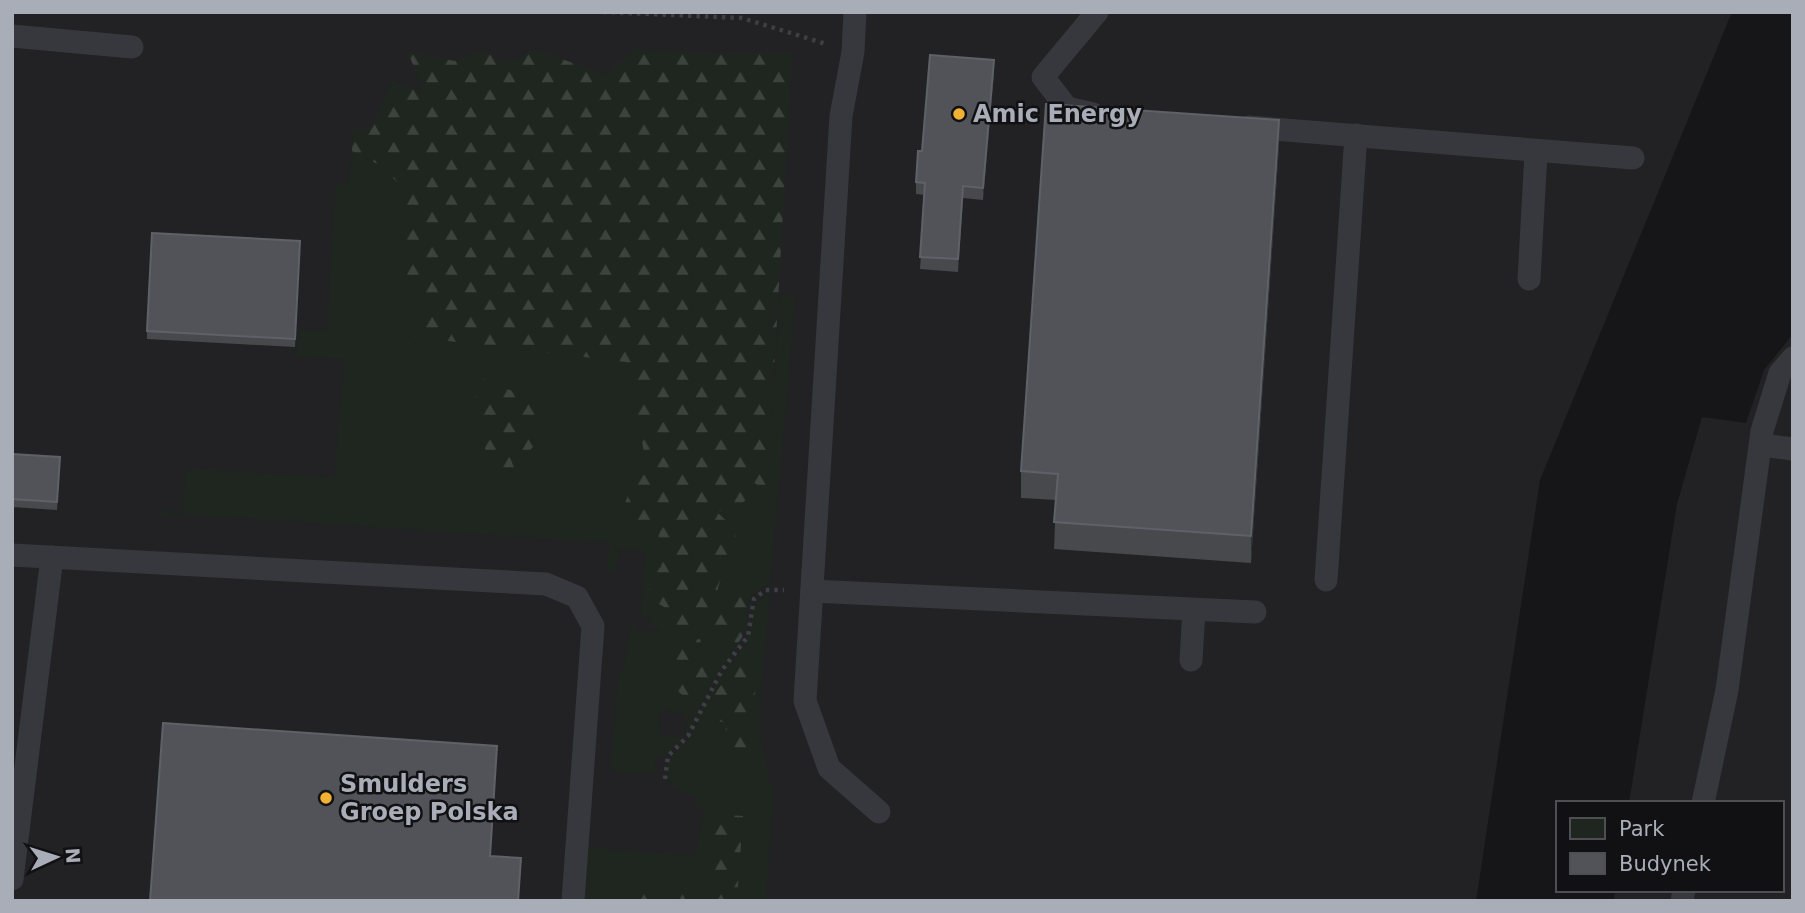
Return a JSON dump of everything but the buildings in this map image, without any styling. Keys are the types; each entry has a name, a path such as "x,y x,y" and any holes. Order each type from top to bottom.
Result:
{"lane":[{"path":"855,12 853,52 841,117 805,701 829,768 879,812"},
{"path":"1097,12 1043,77 1067,107 1111,117"},
{"path":"12,36 132,47"},
{"path":"1233,126 1536,153 1633,158"},
{"path":"1326,580 1356,135"},
{"path":"1529,279 1536,153"},
{"path":"1703,801 1727,690 1762,430 1780,373 1793,358"},
{"path":"1761,445 1793,449"},
{"path":"12,555 545,584 577,597 593,626 573,901"},
{"path":"12,879 52,557"},
{"path":"812,591 1255,612"},
{"path":"1191,660 1194,610"}],"path":[{"path":"603,12 742,19 853,52"},
{"path":"664,779 668,756 688,736 722,670 748,636 754,599 770,590 812,591"}],"shaded area":[{"path":"12,12 1732,12 1540,480 1476,901 12,901"},
{"path":"1793,334 1793,901 1614,901 1615,892 1784,892 1784,801 1629,801 1677,504 1702,417 1746,423 1764,370"}],"green space":[{"path":"634,49 708,54 792,52 767,498 761,497 760,486 752,482 752,495 742,503 728,503 718,513 736,530 734,546 715,570 723,572 718,588 720,600 741,575 747,602 746,629 737,644 723,633 710,641 708,629 697,628 696,634 670,633 669,610 648,597 655,562 661,568 658,553 659,523 640,528 624,506 644,452 626,362 414,337 426,311 402,265 406,192 383,167 352,151 353,130 372,128 392,82 425,92 407,51 454,61 482,50 505,64 536,50 607,75"},
{"path":"352,151 383,167 406,192 402,265 426,311 415,337 626,362 644,452 624,506 659,522 658,553 669,610 697,628 723,632 737,644 746,635 712,684 710,674 692,641 680,640 669,660 675,655 682,680 669,681 689,703 705,698 687,734 665,757 656,756 654,773 617,772 610,768 618,679 625,664 631,621 639,623 635,633 661,632 656,626 647,626 651,616 641,618 645,553 619,548 617,571 613,574 608,571 609,543 171,513 166,516 151,511 182,510 187,468 334,478 344,359 297,356 299,330 327,330 335,184 348,184","holes":["476,372 488,384 509,389 538,423 529,426 505,444 499,481 476,428","665,709 671,714 682,712 688,722 684,730 686,735 661,735 658,717"]},
{"path":"780,294 796,296 770,585 756,592 748,606 740,576 721,601 718,588 723,573 714,570 734,546 717,513 728,502 742,503 752,482 760,485 767,497"},
{"path":"476,371 494,385 525,398 539,423 530,426 544,436 522,458 506,445 514,468 499,481 476,428"},
{"path":"770,593 760,708 761,741 773,794 766,901 737,901 743,817 723,824 709,822 712,842 723,855 718,898 703,891 698,901 691,901 696,896 675,872 673,893 659,897 645,888 638,901 583,901 586,847 695,856 705,809 695,809 699,797 674,786 668,776 667,761 688,739 697,725 699,713 726,667 746,645 756,601","holes":["742,663 734,747 728,724 715,720 718,706 714,692"]},
{"path":"700,639 702,647 694,653 704,657 703,665 710,661 716,669 705,698 690,703 668,681 682,679 675,655 668,661 661,652 662,644"},
{"path":"758,661 750,750 734,747 723,735 728,724 715,720 718,706 714,693 742,663"},
{"path":"729,815 743,816 737,901 698,901 703,891 718,897 713,867 723,855 712,842 709,822 723,824"},
{"path":"674,871 692,874 696,896 691,901 638,901 645,888 659,897 672,893"}],"place":[{"name":"Amic Energy","path":"959,114"},
{"name":"Smulders Groep Polska","path":"326,798"}]}
